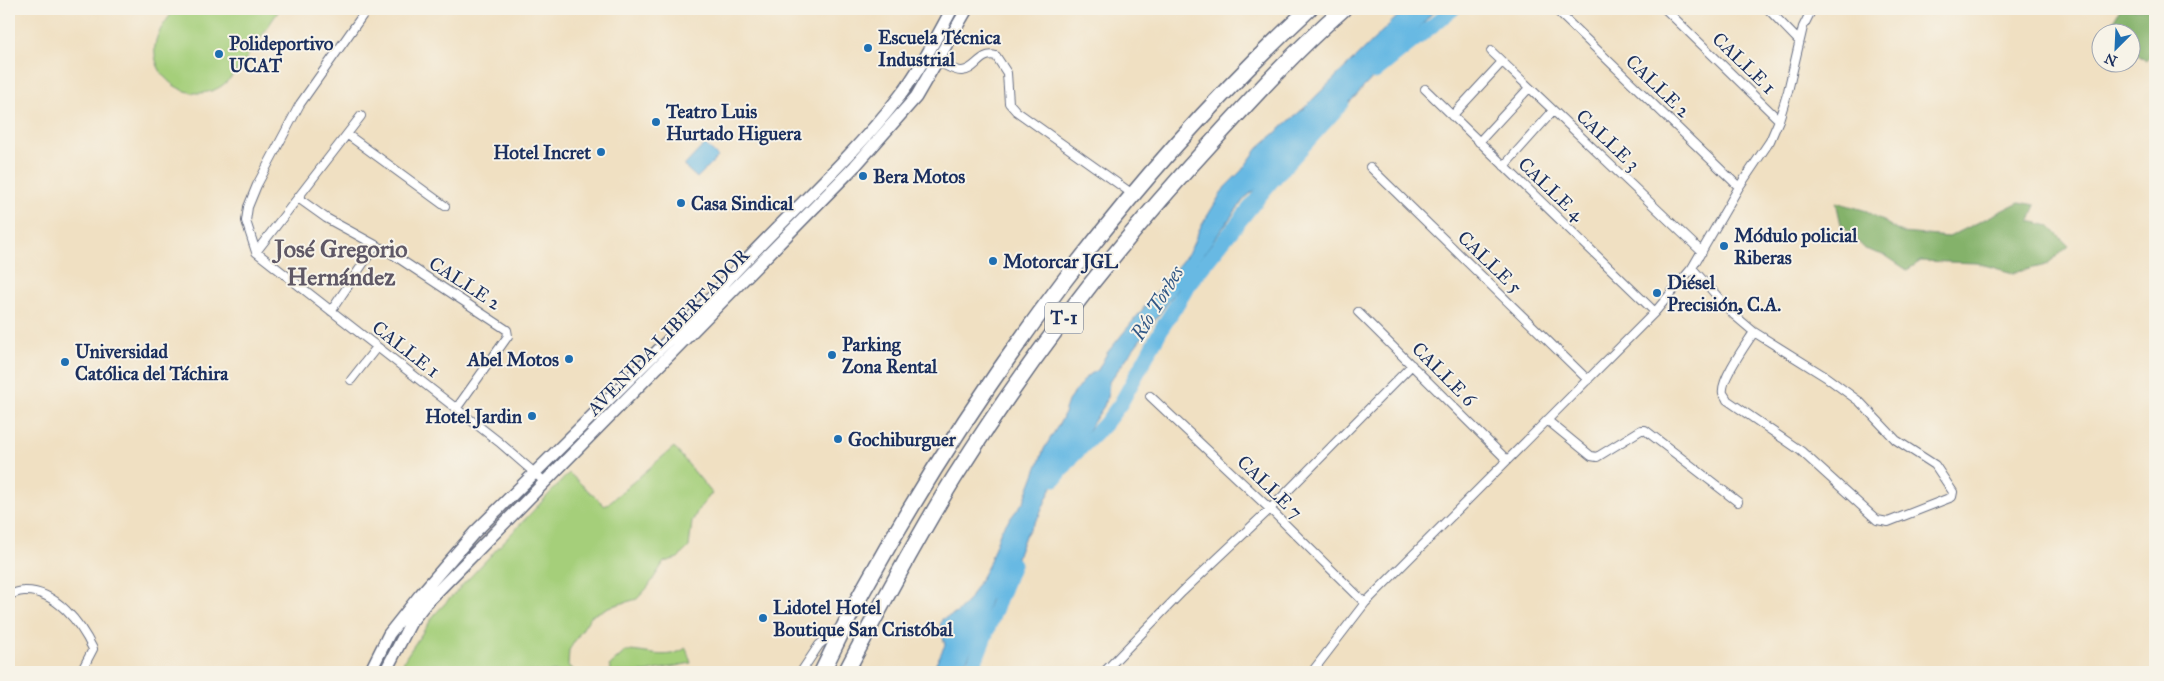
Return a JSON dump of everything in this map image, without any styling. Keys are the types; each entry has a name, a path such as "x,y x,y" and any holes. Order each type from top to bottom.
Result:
{"highway":[{"name":"T-1","path":"822,672 901,522 1010,353 1134,195 1202,118 1309,9"},
{"name":"T-1","path":"846,672 892,585 954,479 1075,302 1170,187 1255,93 1317,31 1342,9"}],"main road":[{"name":"AVENIDA LIBERTADOR","path":"370,672 389,634 474,533 712,297 744,261 795,212 877,124 901,96 928,53 952,9"},
{"name":"AVENIDA LIBERTADOR","path":"385,672 411,622 426,603 855,166 916,97 968,9"}],"street":[{"path":"256,252 246,220 248,208 258,185 300,104 367,9"},
{"name":"CALLE 2","path":"1555,9 1739,187"},
{"name":"CALLE 1","path":"1665,9 1779,120"},
{"path":"1768,9 1799,41"},
{"path":"1312,672 1365,604 1455,515 1506,460 1656,312 1692,268 1739,187 1770,141 1779,120 1799,41 1812,9"},
{"name":"CALLE 3","path":"1491,51 1702,252"},
{"path":"938,62 959,71 964,71 986,56 996,56 1007,73 1009,103 1016,111 1134,195"},
{"path":"1452,116 1502,62"},
{"path":"1479,142 1529,88"},
{"name":"CALLE 4","path":"1425,89 1656,312"},
{"path":"1504,166 1553,111"},
{"path":"256,252 362,116"},
{"path":"348,135 445,206"},
{"name":"CALLE 5","path":"1370,167 1588,380"},
{"name":"CALLE 2","path":"298,198 326,218 392,254 504,327 508,336 456,409"},
{"path":"330,311 375,246"},
{"name":"CALLE 1","path":"256,252 456,409 545,482"},
{"path":"1692,268 1734,315 1754,332 1826,377 1860,402 1896,440 1935,465 1953,492 1952,497 1888,522 1877,520 1801,451 1727,400 1723,392 1732,365 1754,332"},
{"name":"CALLE 6","path":"1358,312 1506,460"},
{"path":"351,380 377,347"},
{"path":"1104,672 1182,592 1270,509 1412,365"},
{"name":"CALLE 7","path":"1150,396 1270,509 1365,604"},
{"path":"1547,420 1591,456 1597,457 1641,430 1645,430 1738,502"},
{"path":"9,595 24,591 46,596 63,607 86,634 93,649 81,672"},
{"path":"801,672 819,645 848,620"}],"green space":[{"name":"Polideportivo UCAT","path":"175,9 280,9 243,63 227,82 208,92 197,93 185,91 175,86 159,69 155,58 155,45 158,35"},
{"path":"2120,9 2155,9 2155,51 2146,61 2142,58 2142,22 2112,22"},
{"path":"1836,202 1867,211 1902,233 1949,237 2019,202 2036,205 2030,221 2049,226 2069,246 2046,265 2013,273 1977,263 1921,261 1907,270 1886,256 1865,249 1841,224"},
{"path":"674,447 712,493 698,510 692,522 689,547 678,558 664,562 648,587 637,599 609,607 591,616 569,650 568,666 577,672 399,672 406,657 435,614 569,473 605,506"},
{"path":"686,648 691,663 646,672 612,672 609,666 626,651 664,655 679,652"}],"water":[{"path":"1405,9 1436,9 1351,101 1309,132 1277,172 1245,198 1109,382 1104,406 1054,482 1039,516 1025,536 1010,576 990,601 980,636 960,672 932,672 945,645 940,626 942,619 957,613 969,600 988,566 1001,530 1024,501 1044,449 1062,419 1068,401 1087,376 1098,370 1107,353 1190,251 1200,228 1225,187 1242,170 1258,148 1304,108"},
{"path":"705,144 718,157 697,178 684,166"}],"waterway":[{"name":"Río Torbes","path":"1375,72 1453,9"},
{"name":"Río Torbes","path":"1055,479 1073,456 1105,424 1121,403 1162,328 1192,280 1270,183 1342,103"},
{"name":"Río Torbes","path":"971,672 1013,564"}],"place":[{"name":"Escuela Técnica Industrial","path":"868,48"},
{"name":"Polideportivo UCAT","path":"219,54"},
{"name":"Teatro Luis Hurtado Higuera","path":"656,122"},
{"name":"Hotel Incret","path":"601,152"},
{"name":"Bera Motos","path":"863,176"},
{"name":"Casa Sindical","path":"681,203"},
{"name":"Módulo policial Riberas","path":"1724,246"},
{"name":"Motorcar JGL","path":"993,261"},
{"name":"Diésel Precisión, C.A.","path":"1657,293"},
{"name":"Parking Zona Rental","path":"832,355"},
{"name":"Abel Motos","path":"569,359"},
{"name":"Universidad Católica del Táchira","path":"65,362"},
{"name":"Hotel Jardin","path":"532,416"},
{"name":"Gochiburguer","path":"838,439"},
{"name":"Lidotel Hotel Boutique San Cristóbal","path":"763,618"}],"district":[{"name":"José Gregorio Hernández","path":"341,263"}]}
